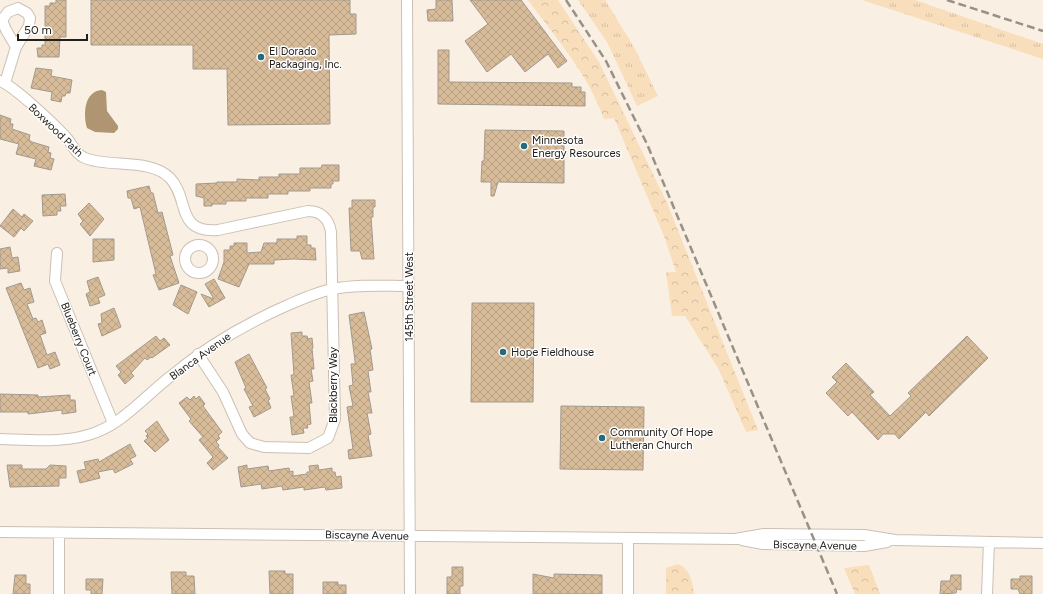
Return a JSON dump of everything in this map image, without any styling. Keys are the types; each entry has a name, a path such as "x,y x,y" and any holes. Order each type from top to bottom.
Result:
{"street":[{"name":"145th Street West","path":"407,0 410,594"},
{"path":"2,82 16,46"},
{"name":"Boxwood Path","path":"2,82 61,131 75,150 84,158 153,168 165,174 178,190 184,211 189,220 197,227 204,230"},
{"path":"202,246 204,230 218,230 308,211 322,215 329,222 332,232 332,289"},
{"name":"Blueberry Court","path":"57,252 55,281 113,424"},
{"name":"Blanca Avenue","path":"0,439 74,438 100,431 113,424 198,354 233,332 271,313 316,293 332,289 349,287 409,286"},
{"name":"Blackberry Way","path":"198,354 224,392 242,434 250,443 264,447 309,448 316,446 328,438 332,431 335,419 332,289"},
{"name":"Biscayne Avenue","path":"0,532 735,539 764,534 812,534 864,535 895,540 1043,543"},
{"path":"59,533 60,594"},
{"path":"628,538 628,594"},
{"path":"987,594 989,542"}],"green space":[{"path":"528,0 558,0 599,62 667,203 758,430 746,432 718,368 685,316 672,316 666,272 676,272 664,236 614,118 604,119 580,72 560,42"},
{"path":"578,0 605,0 634,47 658,96 637,106 607,42"},
{"path":"862,0 915,0 1043,44 1043,59"},
{"path":"678,564 686,569 690,576 694,594 666,594 666,568"},
{"path":"869,565 880,594 855,594 844,568"}],"shaded area":[{"path":"102,90 106,92 107,111 118,126 118,129 114,133 95,132 87,128 85,116 86,104 92,94 96,91"}],"building":[{"path":"56,0 66,0 66,37 60,37 59,57 38,57 37,48 42,48 42,45 45,45 45,6 50,6 50,3 56,3"},
{"name":"El Dorado Packaging, Inc.","path":"91,0 350,0 350,14 356,14 356,34 329,35 330,124 228,125 227,69 193,69 193,45 91,45"},
{"path":"436,0 452,0 453,21 428,21 427,10 436,9"},
{"path":"470,0 521,0 567,61 558,68 548,54 525,72 511,54 487,72 465,41 488,24"},
{"path":"438,50 449,50 449,82 572,83 572,87 581,87 581,92 585,92 585,106 438,104"},
{"path":"36,68 52,70 51,76 72,80 70,93 66,93 65,96 62,96 61,102 51,100 52,92 31,88"},
{"path":"0,115 11,119 10,124 13,124 12,129 30,135 29,140 32,142 49,147 48,152 51,153 50,158 54,159 51,170 34,166 36,159 16,154 19,144 0,139"},
{"name":"Minnesota Energy Resources","path":"485,130 564,131 564,183 498,182 494,196 491,196 491,182 481,182 482,161 484,161"},
{"path":"322,165 339,165 339,181 333,181 331,188 310,188 310,191 288,191 288,194 268,194 268,198 246,198 246,201 226,201 226,204 212,204 212,206 204,206 204,198 196,196 196,184 237,182 237,179 259,180 259,177 279,177 279,174 300,174 300,168 321,168"},
{"path":"149,186 151,193 153,193 158,213 162,212 173,255 170,256 179,283 159,290 153,275 156,274 140,207 134,209 131,198 128,198 127,191"},
{"path":"65,194 66,206 60,206 61,211 57,211 57,215 43,216 42,195"},
{"path":"352,200 375,200 373,217 371,217 374,259 362,259 360,251 351,251 349,208 352,208"},
{"path":"89,203 104,219 90,236 80,224 83,221 78,214"},
{"path":"13,209 22,217 24,214 33,221 24,231 21,228 14,237 0,226"},
{"path":"297,236 307,236 307,245 311,245 311,248 315,248 316,260 274,260 274,264 249,264 239,287 218,279 224,262 224,250 230,250 230,246 234,246 234,243 247,243 247,253 261,252 264,243 277,243 277,239 297,239"},
{"path":"93,239 114,239 114,260 93,262"},
{"path":"10,247 12,258 18,257 20,271 8,273 8,268 0,269 0,249"},
{"path":"98,277 105,295 98,298 100,303 90,306 86,294 90,292 87,281"},
{"path":"214,279 225,298 209,307 201,294 214,299 205,284"},
{"path":"21,283 24,290 30,288 34,302 27,304 33,319 36,318 38,322 42,320 46,333 40,335 47,355 55,352 60,365 50,369 48,364 38,368 6,288"},
{"path":"181,285 197,292 188,314 173,305"},
{"name":"Hope Fieldhouse","path":"472,303 534,303 533,402 471,402"},
{"path":"114,308 121,327 102,336 98,324 102,323 101,314"},
{"path":"364,312 372,349 370,349 373,370 368,371 371,392 368,392 372,413 367,413 371,434 368,435 372,456 349,459 348,450 353,449 347,407 353,406 349,386 353,385 351,364 355,364 355,361 349,315"},
{"path":"302,332 302,336 307,336 308,339 312,338 313,348 314,369 311,369 313,381 309,382 312,403 309,403 311,424 307,425 308,428 303,428 304,433 292,435 290,417 294,417 291,396 294,396 291,375 294,375 291,333"},
{"path":"156,336 160,341 164,338 170,345 152,358 151,357 147,360 145,358 131,373 134,376 125,384 118,375 121,372 116,366"},
{"path":"967,336 988,358 929,416 926,412 899,439 895,434 883,434 878,440 852,412 848,416 826,393 837,382 832,377 846,363 874,392 870,395 890,416 911,396 908,393"},
{"path":"249,354 267,388 265,389 270,399 268,400 271,408 254,417 249,407 253,406 244,389 246,388 235,362"},
{"path":"0,394 38,395 38,397 70,395 70,400 75,400 76,412 62,414 62,410 28,414 28,412 0,412"},
{"path":"194,396 196,399 199,396 205,404 203,406 222,432 218,436 220,438 216,442 219,445 218,447 228,458 213,470 207,463 213,457 199,440 203,437 189,421 191,419 179,403 187,397 190,400"},
{"name":"Community Of Hope Lutheran Church","path":"561,406 644,407 643,470 560,469"},
{"path":"157,421 169,440 155,452 144,441 148,438 146,436 148,434 145,431"},
{"path":"130,444 136,456 130,459 133,464 115,473 113,469 98,472 100,478 80,483 77,471 86,469 84,462 98,459 99,462"},
{"path":"7,465 22,465 22,469 46,469 50,465 66,466 66,478 59,478 59,486 10,487"},
{"path":"247,465 247,469 268,466 269,471 289,468 290,472 293,471 293,476 307,474 307,472 310,472 309,466 318,465 319,470 332,468 332,472 335,472 336,477 341,476 342,488 326,490 325,487 304,490 304,487 283,490 282,486 262,489 261,484 241,487 238,467"},
{"path":"452,567 463,567 463,586 460,586 460,594 447,594 447,577 452,577"},
{"path":"269,571 285,571 285,574 293,574 293,594 270,594"},
{"path":"171,572 186,572 186,576 194,576 195,594 172,594"},
{"path":"533,574 554,578 554,574 602,575 602,594 533,594"},
{"path":"15,575 26,575 26,584 30,584 30,594 13,594"},
{"path":"951,575 961,575 961,590 957,589 956,593 940,594 941,581 950,581"},
{"path":"1020,576 1032,576 1032,594 1020,594 1018,589 1011,589 1011,579 1020,579"},
{"path":"86,579 103,579 102,594 91,594 91,590 86,590"},
{"path":"323,582 338,582 338,585 346,585 346,594 323,594"}],"railway":[{"path":"566,0 606,61 647,144 837,594"},
{"path":"947,0 1043,31"}],"place":[{"name":"El Dorado Packaging, Inc.","path":"261,57"},
{"name":"Minnesota Energy Resources","path":"524,146"},
{"name":"Hope Fieldhouse","path":"503,352"},
{"name":"Community Of Hope Lutheran Church","path":"602,438"}]}
